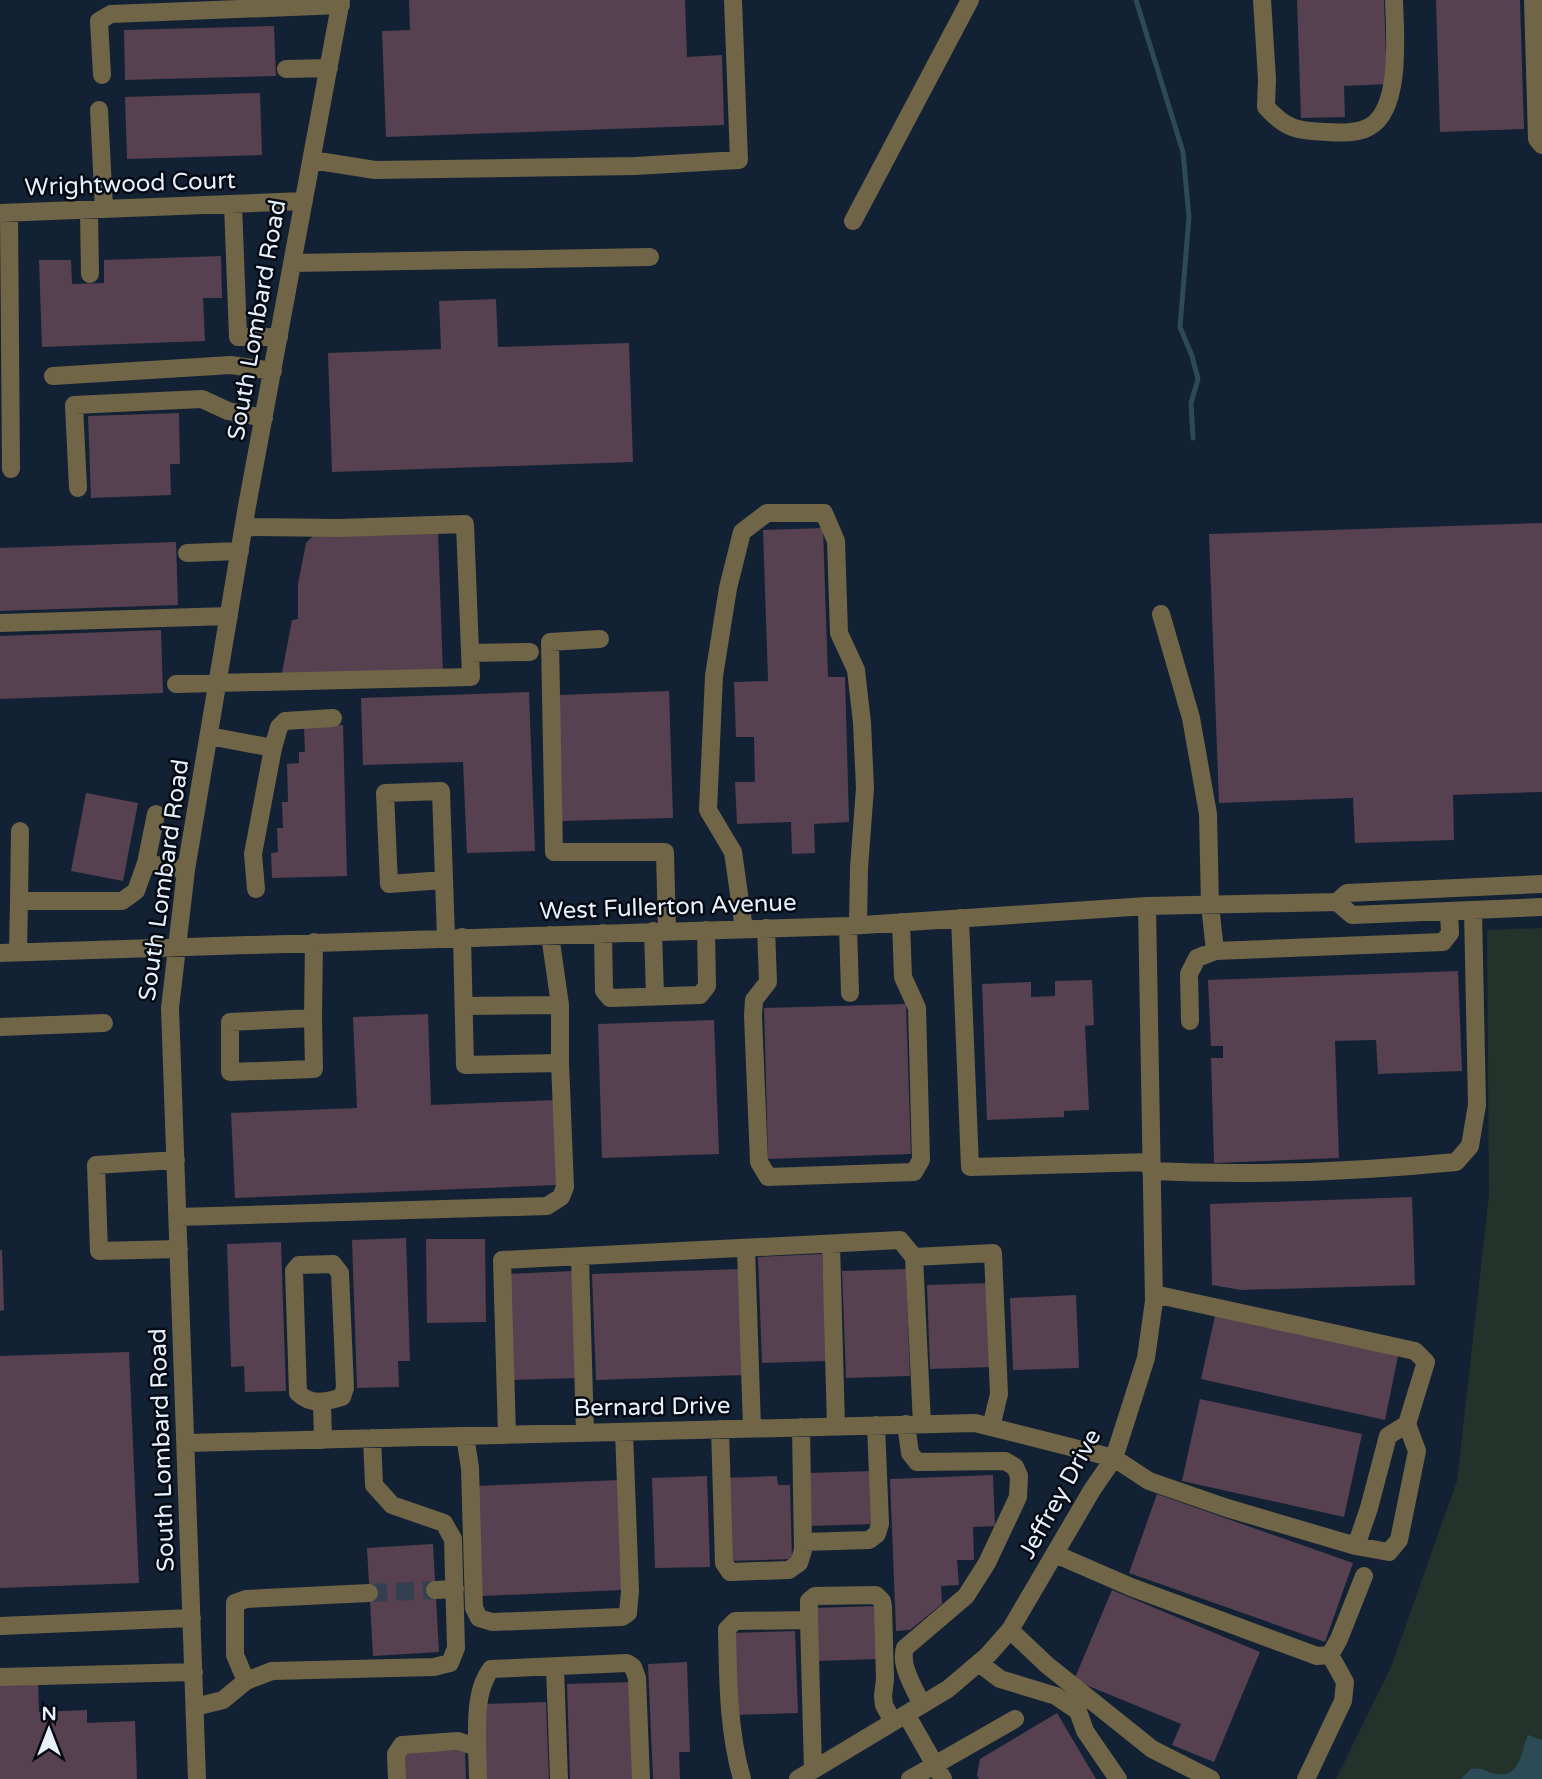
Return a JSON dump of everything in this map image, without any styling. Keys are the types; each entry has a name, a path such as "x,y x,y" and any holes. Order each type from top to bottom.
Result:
{"street":[{"path":"312,160 375,170 635,166 739,160 733,0"},
{"path":"853,221 970,0"},
{"path":"1262,0 1266,107 1280,122 1298,131 1338,133 1369,127 1385,111 1391,93 1395,40 1394,0"},
{"path":"1533,0 1537,139 1542,145"},
{"path":"102,75 99,21 111,14 341,3"},
{"name":"South Lombard Road","path":"197,1779 170,1008 186,870 208,736 341,3"},
{"path":"286,69 329,68"},
{"path":"90,274 96,210 99,110"},
{"name":"Wrightwood Court","path":"4,213 304,201"},
{"path":"233,204 239,337 279,337"},
{"path":"4,213 11,469"},
{"path":"293,263 650,257"},
{"path":"53,376 231,365 273,371"},
{"path":"78,488 74,405 202,400 228,411 264,418"},
{"path":"744,929 733,852 708,810 714,676 728,588 742,532 767,513 824,513 836,541 839,634 856,670 865,775 850,993"},
{"path":"176,684 471,677 465,524 339,528 244,527"},
{"path":"187,553 240,551"},
{"path":"1161,614 1191,718 1208,814 1210,905 1215,951"},
{"path":"0,623 229,616"},
{"path":"600,639 551,642 554,852 665,852 655,996"},
{"path":"470,653 530,652"},
{"path":"256,889 253,854 279,727 285,721 332,718"},
{"path":"208,736 274,748"},
{"path":"444,880 389,884 385,793 441,791 444,880 464,1006 465,1065 561,1063"},
{"path":"19,901 122,901 136,891 146,863 156,814"},
{"path":"9,952 19,901 20,831"},
{"path":"146,863 186,870"},
{"name":"West Fullerton Avenue","path":"9,952 853,925 1147,906 1337,902 1347,893 1542,884"},
{"name":"West Fullerton Avenue","path":"1337,902 1352,915 1542,908"},
{"name":"Jeffrey Drive","path":"805,1774 948,1689 979,1663 1010,1630 1092,1490 1114,1458 1146,1358 1154,1294 1147,906"},
{"path":"960,918 970,1167 1151,1167 1197,1173 1343,1172 1456,1162 1470,1146 1477,1105 1473,910"},
{"path":"1190,1021 1189,974 1197,958 1215,951 1443,942 1451,933 1449,911"},
{"path":"1377,914 1379,944"},
{"path":"766,928 768,982 754,1000 753,1016 759,1162 768,1177 914,1172 921,1160 917,1008 903,977 901,922"},
{"path":"603,933 604,991 610,998 700,995 707,986 706,930"},
{"path":"178,1217 547,1206 561,1197 565,1187 560,1005 550,935"},
{"path":"313,1018 230,1022 230,1072 314,1069 314,942"},
{"path":"464,1006 560,1005"},
{"path":"0,1027 104,1023"},
{"path":"176,1160 96,1165 99,1251 179,1249"},
{"path":"507,1435 502,1261 900,1240 915,1257 914,1424 910,1453 917,1462 1005,1461 1015,1467 1019,1476 1018,1497 987,1563 966,1596 909,1645 903,1654 907,1671 922,1705"},
{"path":"831,1244 836,1426"},
{"path":"746,1248 752,1428"},
{"path":"915,1257 993,1253 999,1394 991,1427"},
{"path":"580,1256 585,1433"},
{"path":"332,1264 340,1273 345,1388 342,1397 322,1403 304,1399 298,1393 294,1271 299,1265 332,1264"},
{"path":"1154,1294 1415,1351 1426,1362 1407,1424 1388,1436 1356,1546"},
{"path":"322,1403 323,1440"},
{"name":"Bernard Drive","path":"187,1443 975,1423 1114,1458 1149,1481 1356,1546 1389,1552 1399,1540 1417,1451 1407,1424"},
{"path":"803,1542 870,1540 877,1534 880,1524 876,1425"},
{"path":"720,1429 724,1563 730,1572 789,1570 799,1563 803,1542 801,1427"},
{"path":"465,1436 470,1468 474,1608 479,1618 492,1622 622,1617 628,1613 630,1591 624,1432"},
{"path":"195,1707 223,1700 246,1681 272,1671 434,1667 450,1663 456,1648 453,1539 444,1523 392,1505 374,1485 372,1438"},
{"path":"1055,1554 1130,1587 1268,1639 1317,1656 1330,1655"},
{"path":"1330,1655 1364,1576"},
{"path":"436,1590 455,1589"},
{"path":"246,1681 235,1655 235,1603 246,1599 369,1593"},
{"path":"805,1774 809,1601 815,1596 876,1595 882,1601 884,1705 900,1718 939,1772"},
{"path":"0,1626 192,1618"},
{"path":"742,1779 731,1728 727,1629 735,1621 809,1620"},
{"path":"1010,1630 1047,1665 1152,1749 1211,1779"},
{"path":"1306,1779 1343,1701 1345,1682 1330,1655"},
{"path":"478,1779 480,1695 483,1680 491,1669 628,1663 633,1667 637,1678 641,1779"},
{"path":"979,1663 1000,1679 1056,1696 1078,1711 1085,1731 1118,1779"},
{"path":"555,1667 559,1779"},
{"path":"0,1677 194,1672"},
{"path":"910,1779 939,1772 1015,1719"},
{"path":"397,1779 396,1754 402,1745 458,1741 477,1747"}],"green space":[{"path":"1542,928 1542,1779 1336,1779 1391,1667 1457,1481 1489,1194 1487,930"}],"water":[{"path":"1528,1735 1542,1740 1542,1779 1461,1779 1471,1769 1497,1774 1511,1772 1519,1762"}],"building":[{"path":"409,0 685,0 687,57 722,55 724,125 386,137 382,31 410,30"},
{"path":"1297,0 1384,0 1387,84 1344,86 1345,117 1301,118"},
{"path":"1436,0 1520,0 1524,129 1440,132"},
{"path":"274,26 276,76 125,80 124,30"},
{"path":"260,93 262,155 127,159 125,97"},
{"path":"221,256 222,298 203,298 205,341 42,347 39,260 71,260 72,284 104,283 104,260"},
{"path":"496,299 498,347 629,343 633,462 332,472 328,353 441,349 439,301"},
{"path":"179,413 180,464 170,464 171,495 91,498 88,416"},
{"path":"1542,523 1542,792 1453,795 1454,840 1355,843 1353,798 1219,803 1209,534"},
{"path":"823,528 828,677 845,677 849,822 814,824 815,853 792,854 791,822 737,824 735,782 755,782 754,737 736,737 734,682 768,681 763,530"},
{"path":"438,532 443,673 287,678 282,673 292,620 298,619 298,584 306,543 313,536"},
{"path":"176,542 178,605 0,611 0,548"},
{"path":"161,630 163,693 0,699 0,636"},
{"path":"669,691 673,818 562,821 558,695"},
{"path":"529,692 535,851 467,853 463,762 363,765 361,698"},
{"path":"343,725 347,876 272,878 271,853 278,852 277,828 283,828 282,802 288,802 287,764 299,763 299,752 305,752 304,726"},
{"path":"86,793 138,803 123,881 71,871"},
{"path":"1458,971 1462,1071 1378,1074 1376,1040 1335,1041 1339,1158 1214,1163 1211,1058 1223,1058 1223,1046 1211,1046 1208,980"},
{"path":"1092,980 1094,1025 1085,1026 1089,1110 1064,1111 1064,1117 987,1120 982,984 1031,982 1031,997 1055,996 1055,981"},
{"path":"906,1004 911,1154 768,1159 764,1008"},
{"path":"428,1014 431,1105 555,1100 558,1185 235,1198 231,1113 357,1108 353,1017"},
{"path":"714,1020 719,1154 602,1158 598,1024"},
{"path":"1412,1197 1415,1285 1241,1290 1212,1285 1210,1204"},
{"path":"406,1238 410,1361 398,1361 399,1387 357,1388 352,1240"},
{"path":"426,1239 485,1239 486,1322 427,1323"},
{"path":"281,1242 286,1391 245,1392 244,1366 231,1367 227,1244"},
{"path":"0,1250 4,1310 0,1311"},
{"path":"822,1254 827,1361 762,1363 758,1257"},
{"path":"740,1269 744,1375 596,1380 592,1274"},
{"path":"906,1269 910,1376 846,1378 842,1271"},
{"path":"572,1271 576,1378 512,1380 508,1274"},
{"path":"991,1283 993,1367 930,1369 927,1285"},
{"path":"1076,1295 1079,1368 1013,1370 1010,1298"},
{"path":"1215,1316 1398,1356 1385,1420 1201,1379"},
{"path":"129,1352 139,1583 0,1588 0,1356"},
{"path":"1200,1399 1362,1434 1344,1517 1182,1481"},
{"path":"872,1471 874,1524 810,1526 809,1473"},
{"path":"993,1475 995,1526 973,1527 974,1560 957,1560 959,1585 941,1586 942,1604 910,1630 896,1631 890,1479"},
{"path":"707,1476 710,1567 655,1568 652,1478"},
{"path":"777,1476 778,1485 790,1485 792,1559 728,1561 725,1478"},
{"path":"619,1480 623,1590 482,1596 477,1486"},
{"path":"1157,1494 1353,1563 1325,1642 1129,1573"},
{"path":"433,1544 439,1652 373,1656 367,1548"},
{"path":"1112,1590 1260,1652 1214,1762 1172,1745 1181,1724 1074,1680"},
{"path":"877,1606 879,1659 816,1661 814,1608"},
{"path":"795,1631 798,1713 735,1715 732,1633"},
{"path":"687,1662 690,1752 679,1752 680,1779 653,1779 648,1664"},
{"path":"38,1679 39,1712 87,1710 87,1723 135,1721 137,1779 0,1779 0,1681"},
{"path":"630,1682 633,1779 570,1779 567,1684"},
{"path":"546,1702 549,1779 486,1779 483,1704"},
{"path":"1057,1713 1096,1779 979,1779 977,1775 980,1759"},
{"path":"465,1750 466,1779 402,1779 401,1752"}],"waterway":[{"path":"1136,0 1183,152 1189,217 1180,327 1198,379 1191,403 1193,438"}],"tunnel":[{"path":"369,1593 435,1590"}]}
